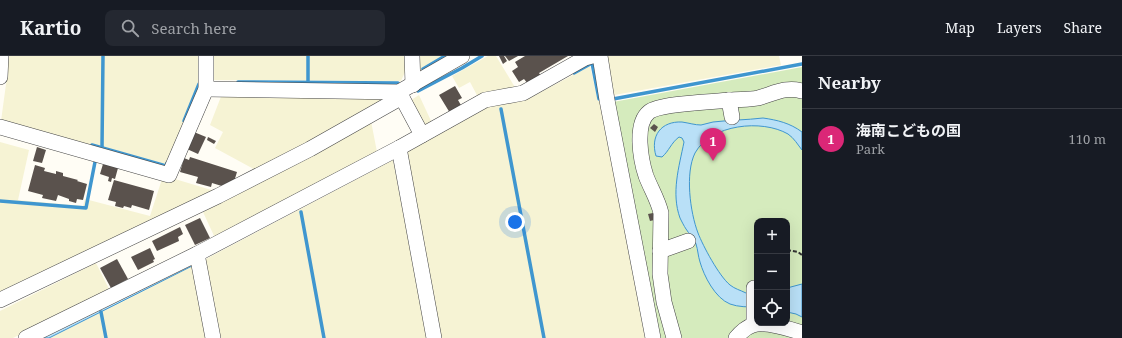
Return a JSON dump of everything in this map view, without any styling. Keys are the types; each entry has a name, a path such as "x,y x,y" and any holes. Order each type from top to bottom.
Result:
{"street":[{"path":"0,77 1,56"},
{"path":"0,127 170,175 206,89 206,56"},
{"path":"412,56 413,85"},
{"path":"0,300 218,196 310,148 401,95 413,85 462,56"},
{"path":"26,338 197,254 399,148 485,100 523,93 585,58 592,56"},
{"path":"600,56 607,100 653,338"},
{"path":"206,89 401,95"},
{"path":"674,338 664,302 660,274 661,214 659,205 646,177 641,159 641,128 644,119 649,112 658,108 675,105 757,98 788,89 802,91"},
{"path":"401,95 422,135"},
{"path":"729,100 732,117"},
{"path":"399,148 434,338"},
{"path":"660,251 688,241"},
{"path":"197,254 213,338"},
{"path":"736,338 754,318"},
{"path":"776,326 802,333"}],"path":[{"path":"790,251 798,252 802,255"}],"shaded area":[{"path":"7,56 200,56 200,85 166,167 1,121 7,77"},
{"path":"211,56 405,56 405,72 401,81 211,80"},
{"path":"415,56 451,56 425,72 415,68"},
{"path":"488,56 496,56 516,89 479,99 470,82 459,88 452,76"},
{"path":"606,56 779,56 781,65 609,96"},
{"path":"590,66 598,101 601,101 645,338 440,338 407,152 488,107 526,100"},
{"path":"222,94 388,96 391,100 259,172 215,148 223,132 210,125"},
{"path":"419,95 432,123 423,129 408,102"},
{"path":"371,121 377,152 215,238 203,212 282,171"},
{"path":"0,142 29,150 18,200 83,206 85,199 150,216 162,179 173,182 175,179 218,192 0,295"},
{"path":"393,160 427,338 219,338 204,260"},
{"path":"96,263 110,291 13,338 0,338 0,311"},
{"path":"194,265 208,338 49,338 101,312"}],"green space":[{"path":"802,67 802,338 659,338 613,102"}],"water":[{"path":"763,118 783,122 802,132 802,150 788,134 777,129 751,126 725,130 703,143 695,153 692,161 689,182 691,204 698,233 716,268 726,281 747,294 752,299 754,307 730,304 715,292 707,280 702,268 697,246 680,218 677,209 676,190 678,170 684,142 682,138 679,137 676,139 662,157 656,156 656,136 663,127 668,124 682,122 701,125 713,122"},
{"path":"193,262 194,265 49,338 40,338"},
{"path":"802,284 802,317 790,313 790,287"}],"building":[{"path":"499,56 504,56 507,61 503,64"},
{"path":"505,56 518,56 509,61"},
{"path":"525,56 568,56 539,73 541,76 528,84 524,79 519,82 512,71 518,67 515,62"},
{"path":"455,86 462,98 458,100 462,107 450,113 439,95"},
{"path":"654,124 658,127 655,132 650,128"},
{"path":"194,132 206,137 198,154 187,149"},
{"path":"208,137 216,141 214,144 207,140"},
{"path":"37,147 46,150 42,163 33,161"},
{"path":"190,157 237,172 233,185 226,183 225,187 212,183 211,187 196,183 198,177 180,172 184,158 189,160"},
{"path":"103,164 118,168 115,179 112,178 111,182 108,181 109,177 100,174"},
{"path":"35,165 45,168 44,171 56,174 56,171 63,173 63,176 87,184 83,200 77,199 76,203 58,195 56,201 42,198 43,195 28,191"},
{"path":"114,180 154,191 149,210 132,205 131,208 124,206 123,208 115,206 116,202 108,200"},
{"path":"658,212 659,219 650,221 648,214"},
{"path":"200,218 210,238 195,245 185,225"},
{"path":"180,227 183,234 178,237 179,241 157,251 152,241"},
{"path":"150,248 155,259 153,260 154,262 138,270 131,257"},
{"path":"117,259 128,279 111,288 100,268"}],"waterway":[{"path":"102,148 103,56"},
{"path":"308,56 308,82"},
{"path":"423,69 445,56"},
{"path":"418,91 482,56"},
{"path":"574,73 592,63 599,99"},
{"path":"613,99 802,64"},
{"path":"238,82 398,83"},
{"path":"184,121 199,84"},
{"path":"501,109 544,338"},
{"path":"92,145 166,166 167,163"},
{"path":"0,201 86,208 95,162"},
{"path":"301,212 324,338"},
{"path":"101,312 106,338"}],"place":[{"name":"海南こどもの国","path":"713,161"}]}
